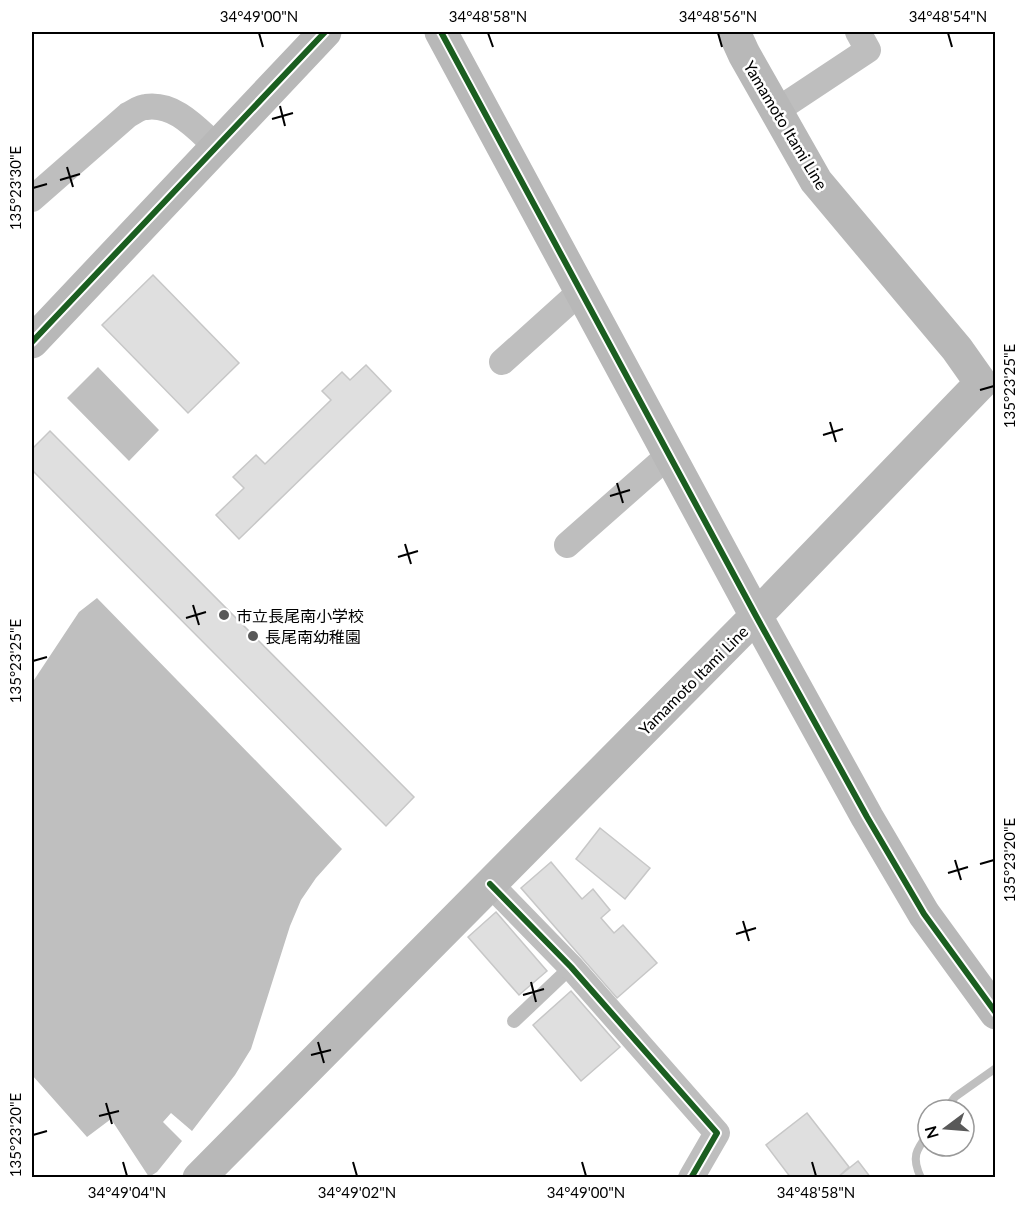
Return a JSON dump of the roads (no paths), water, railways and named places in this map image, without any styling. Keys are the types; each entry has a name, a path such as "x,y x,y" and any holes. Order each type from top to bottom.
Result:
{"street":[{"path":"32,342 326,32"},
{"path":"441,32 867,817 918,904 996,1013"},
{"name":"Yamamoto Itami Line","path":"199,1178 991,378 957,349 816,181 744,54 734,32"},
{"path":"776,111 868,50 858,32"},
{"path":"32,199 128,115 144,107 166,107 182,117 216,146"},
{"path":"502,362 582,291"},
{"path":"567,545 669,455"},
{"path":"490,884 571,967 717,1133 691,1178"}],"lane":[{"path":"514,1021 571,967"}],"waterway":[{"path":"954,1098 996,1068"},
{"path":"916,1158 921,1178"}],"place":[{"name":"市立長尾南小学校","path":"224,615"},
{"name":"長尾南幼稚園","path":"253,636"}]}
